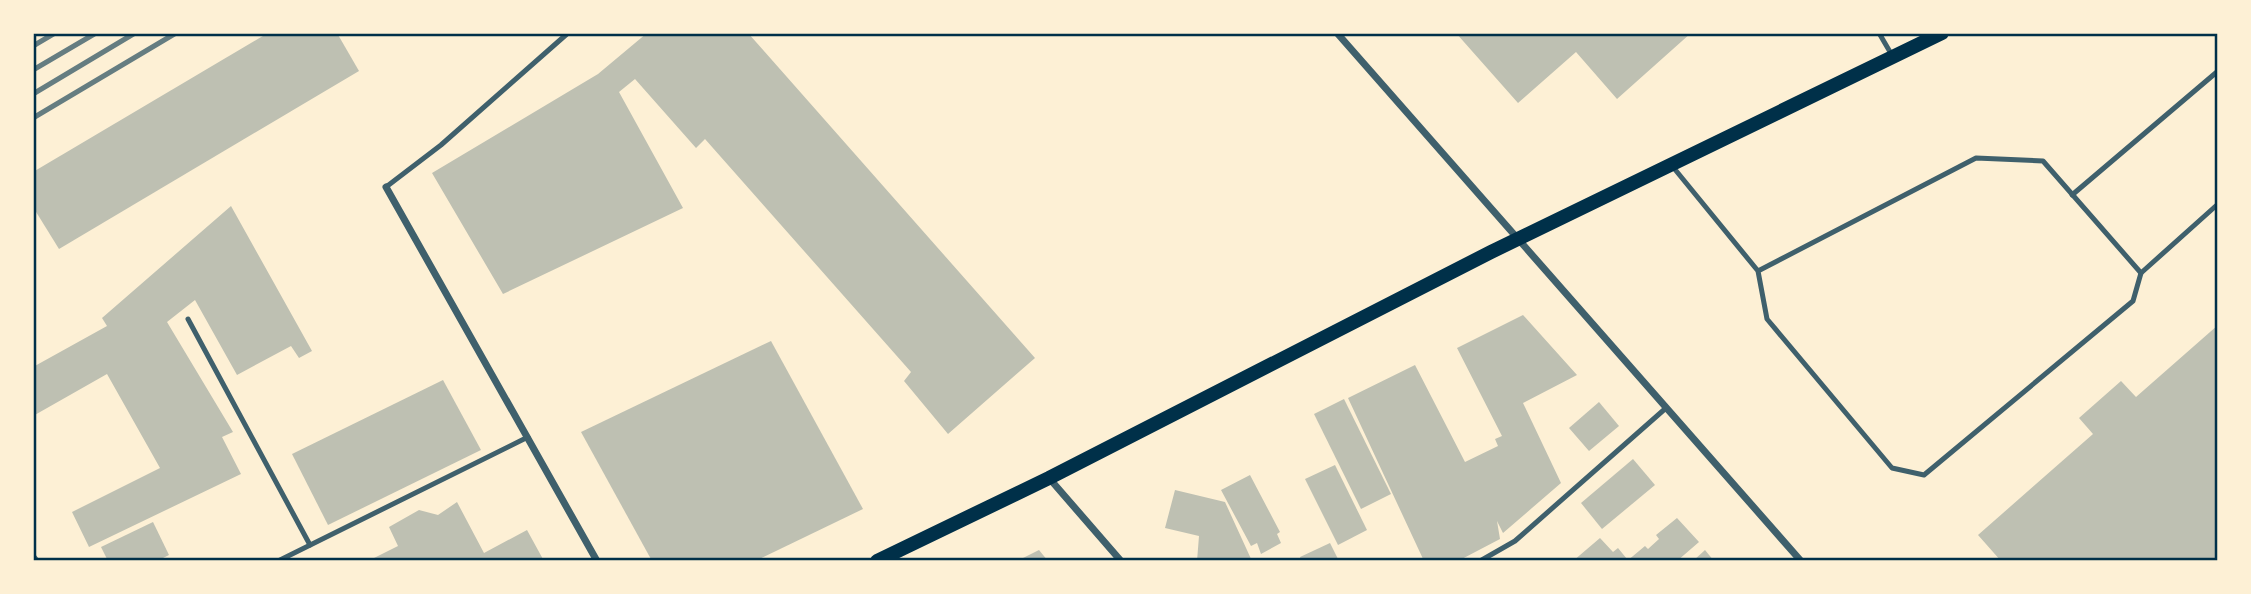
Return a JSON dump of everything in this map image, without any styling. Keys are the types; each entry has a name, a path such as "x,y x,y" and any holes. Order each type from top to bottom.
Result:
{"main road":[{"path":"877,561 1049,478 1517,239 1942,33"}],"street":[{"path":"1337,33 1801,561"},
{"path":"386,187 597,561"},
{"path":"1049,478 1121,561"}],"lane":[{"path":"386,187 441,145 568,33"},
{"path":"1879,33 1893,57"},
{"path":"2072,194 2218,71"},
{"path":"1758,271 1976,158 2043,161 2141,273"},
{"path":"1671,165 1758,271 1767,318 1892,468 1924,475 2133,301 2141,273 2218,204"},
{"path":"188,319 310,545"},
{"path":"1480,561 1515,541 1666,408"},
{"path":"278,561 528,437"}],"building":[{"path":"268,33 337,33 359,71 59,249 33,207 33,172"},
{"path":"647,33 748,33 1035,358 948,434 904,381 911,372 705,139 696,148 635,79 619,92 683,208 503,294 432,173 598,74"},
{"path":"1456,33 1691,33 1617,99 1576,52 1518,103"},
{"path":"231,206 312,351 299,358 291,346 237,375 195,300 167,322 233,432 222,437 241,474 89,547 72,512 160,468 107,374 33,416 33,367 107,326 102,318"},
{"path":"1523,315 1577,375 1523,403 1561,483 1503,533 1497,521 1500,539 1458,561 1424,561 1348,398 1415,365 1465,462 1498,446 1495,439 1502,436 1457,348"},
{"path":"2218,325 2218,561 2001,561 1978,535 2093,434 2079,418 2121,381 2136,397"},
{"path":"771,341 863,509 755,561 652,561 581,432"},
{"path":"443,380 481,450 328,525 292,454"},
{"path":"1344,399 1391,494 1361,509 1314,414"},
{"path":"1599,402 1619,426 1589,451 1569,428"},
{"path":"1633,459 1655,485 1602,529 1581,503"},
{"path":"1335,465 1367,530 1338,545 1305,479"},
{"path":"1250,475 1280,532 1277,534 1281,543 1261,554 1257,543 1251,546 1221,490"},
{"path":"1175,490 1225,502 1252,561 1197,561 1199,536 1165,528"},
{"path":"457,502 484,553 527,530 544,561 368,561 398,546 389,527 419,510 438,515"},
{"path":"1677,518 1699,542 1677,561 1627,561 1645,546 1648,549 1659,539 1656,535"},
{"path":"153,522 169,555 157,561 108,561 101,547"},
{"path":"1600,538 1613,552 1618,548 1627,559 1573,561"},
{"path":"1330,543 1339,561 1301,561 1300,557"},
{"path":"1039,550 1048,561 1017,561"},
{"path":"1705,550 1714,561 1693,561"}],"railway":[{"path":"33,46 55,33"},
{"path":"33,70 96,33"},
{"path":"33,94 135,33"},
{"path":"33,118 176,33"}]}
